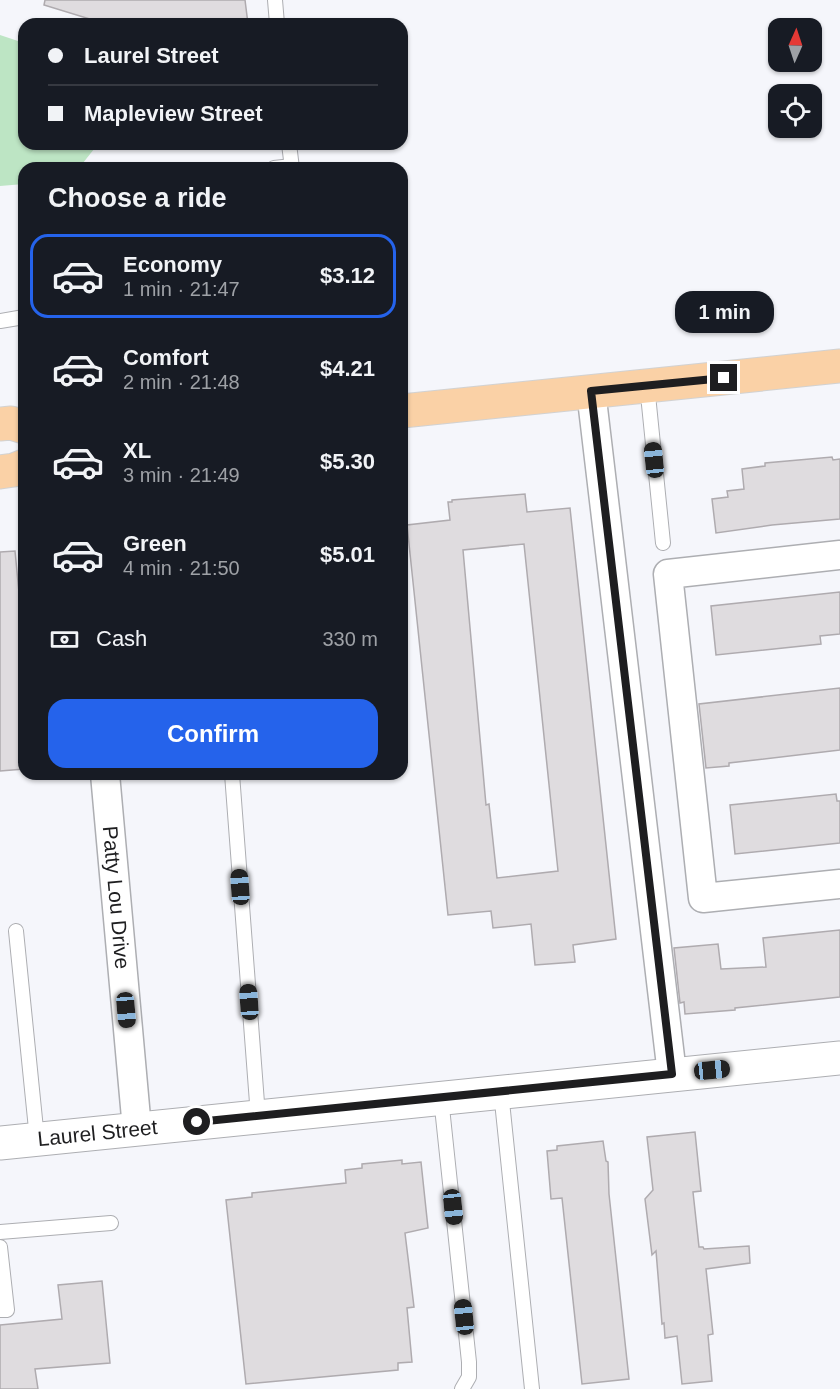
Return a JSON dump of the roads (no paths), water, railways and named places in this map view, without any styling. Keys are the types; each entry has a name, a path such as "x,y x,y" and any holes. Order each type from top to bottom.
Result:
{"main road":[{"path":"408,410 840,366"},
{"path":"0,424 18,425"},
{"path":"0,472 18,468"}],"street":[{"path":"591,391 672,1074"},
{"path":"840,555 668,574 703,898 840,884"},
{"name":"Patty Lou Drive","path":"106,780 136,1129"},
{"name":"Laurel Street","path":"0,1143 840,1058"}],"lane":[{"path":"275,0 276,18"},
{"path":"0,321 18,318"},
{"path":"647,385 663,543"},
{"path":"232,780 258,1116"},
{"path":"16,931 37,1139"},
{"path":"501,1092 532,1389"},
{"path":"441,1098 469,1362 469,1377 462,1389"},
{"path":"0,1232 111,1223"},
{"path":"0,1247 6,1310 0,1310"}]}
